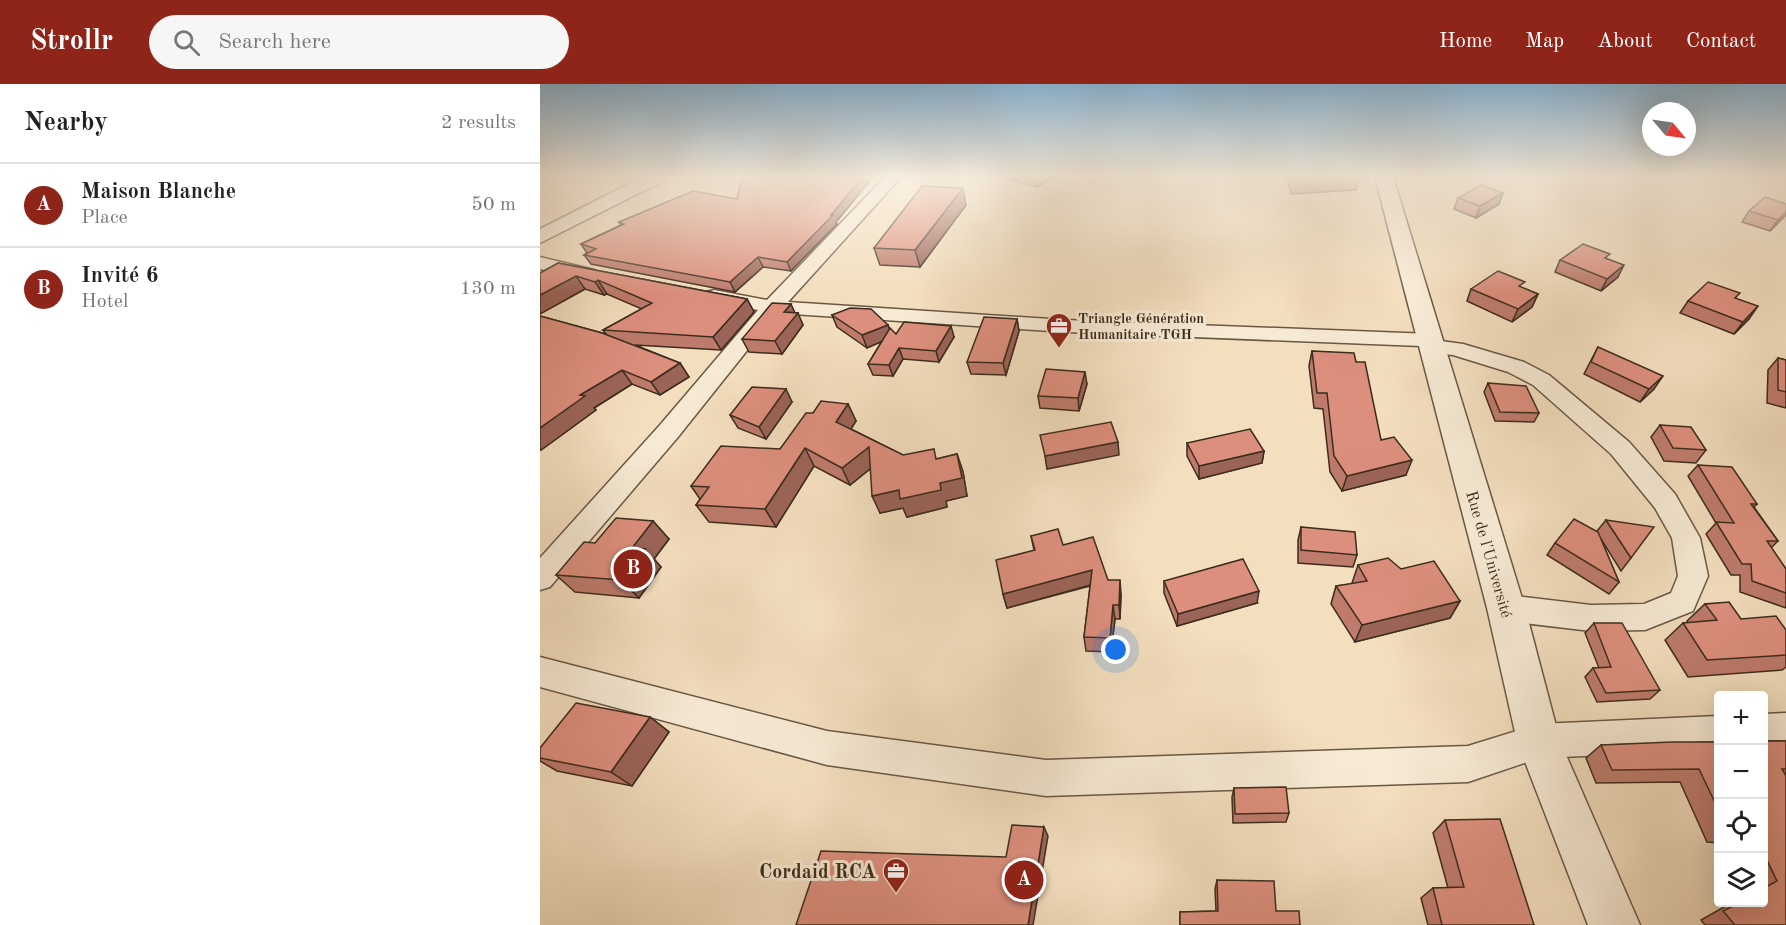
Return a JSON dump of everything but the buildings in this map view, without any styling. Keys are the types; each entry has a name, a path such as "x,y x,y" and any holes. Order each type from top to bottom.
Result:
{"street":[{"path":"540,226 559,216"},
{"path":"540,237 580,216"},
{"path":"540,578 669,431 772,307 856,216"},
{"name":"Rue de l'Université","path":"1395,216 1506,608 1539,741 1614,925"},
{"path":"540,262 605,277"},
{"path":"694,292 772,307 1086,327 1431,343 1516,367 1541,380 1620,448 1665,501 1686,538 1693,576 1682,602 1645,617 1591,618 1506,608"},
{"path":"540,672 827,748 1046,778 1468,764 1539,741 1714,733"},
{"path":"1768,731 1786,730"}],"place":[{"name":"Triangle Génération Humanitaire TGH","path":"1059,349"},
{"name":"Invité 6","path":"633,569"},
{"name":"Maison Blanche","path":"1024,880"},
{"name":"Cordaid RCA","path":"896,894"}]}
